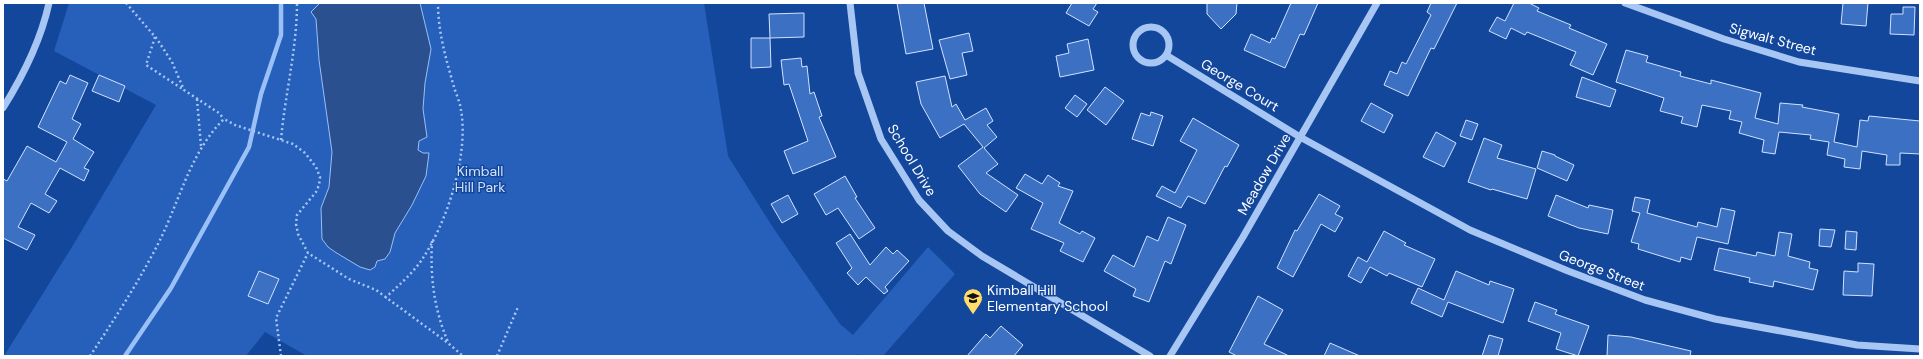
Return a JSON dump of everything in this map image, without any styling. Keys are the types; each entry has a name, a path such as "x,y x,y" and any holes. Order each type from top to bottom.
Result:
{"street":[{"path":"3,108 15,88 30,57 48,3"},
{"name":"School Drive","path":"850,3 856,69 881,139 919,200 948,231 982,256 1150,356"},
{"name":"Meadow Drive","path":"1170,356 1243,237 1376,3"},
{"name":"Sigwalt Street","path":"1625,3 1724,39 1799,62 1920,81"},
{"path":"1154,27 1160,29 1168,38 1169,44 1166,55 1156,62 1145,62 1136,54 1133,43 1135,38 1143,29 1154,27"},
{"name":"George Court","path":"1166,55 1300,137"},
{"name":"George Street","path":"1300,137 1470,230 1568,271 1646,300 1715,319 1857,345 1920,348"}],"path":[{"path":"126,3 155,36 172,62 184,90"},
{"path":"281,140 283,114 297,29 297,3"},
{"path":"385,298 404,282 421,261 452,196 458,170 462,136 461,110 440,32 438,3"},
{"path":"155,36 146,65 219,113 224,119 293,144 305,154 316,167 320,177 319,185 316,192 297,215 296,224 298,234 308,253 349,279 376,290 385,298 448,342 463,356"},
{"path":"197,98 201,146"},
{"path":"90,356 119,313 158,244 201,146 224,119"},
{"path":"432,240 432,286 438,316 448,342"},
{"path":"281,356 276,318 308,253"},
{"path":"498,356 518,308"}],"green space":[{"name":"Kimball Hill Park","path":"69,3 704,3 728,156 774,229 840,324 853,335 928,247 955,274 883,356 860,356 858,354 856,356 307,356 265,332 246,356 4,356 75,242 156,105 54,51"}],"shaded area":[{"path":"320,3 420,3 431,49 425,83 423,109 427,137 419,141 418,150 423,153 429,153 426,176 412,205 395,233 390,252 385,259 377,261 375,267 370,270 360,267 335,252 328,247 322,239 321,208 329,187 332,152 319,60 316,19 311,12"}],"building":[{"path":"897,3 924,3 933,49 906,54"},
{"path":"1072,3 1097,3 1093,9 1098,12 1089,26 1066,13"},
{"path":"1207,3 1237,3 1236,14 1221,29 1207,14"},
{"path":"1291,3 1318,3 1304,35 1300,34 1285,68 1244,50 1251,34 1270,43 1272,38 1275,39"},
{"path":"1431,3 1457,3 1434,49 1431,48 1408,96 1384,85 1390,71 1397,74 1402,62 1406,64 1431,15 1427,12"},
{"path":"1514,3 1529,3 1539,8 1537,11 1571,25 1569,28 1607,44 1593,75 1570,65 1576,52 1527,32 1525,35 1511,28 1506,39 1489,31 1497,17 1505,21"},
{"path":"1843,3 1868,3 1866,26 1841,24"},
{"path":"1903,7 1915,7 1914,35 1890,34 1891,14 1903,14"},
{"path":"804,13 804,37 770,38 769,14"},
{"path":"969,33 973,51 962,53 967,75 950,79 939,40"},
{"path":"751,38 770,38 771,67 751,68"},
{"path":"1088,39 1094,70 1060,77 1056,56 1069,53 1067,44"},
{"path":"1626,50 1648,56 1646,62 1681,72 1680,76 1711,84 1711,80 1761,93 1755,118 1778,124 1780,103 1803,105 1802,107 1839,114 1834,142 1857,147 1860,120 1868,121 1869,116 1920,121 1920,154 1900,153 1900,165 1886,165 1887,155 1862,151 1860,169 1844,167 1845,159 1827,155 1829,142 1810,139 1811,135 1779,132 1775,154 1762,152 1764,140 1739,133 1742,122 1729,119 1731,111 1702,105 1697,127 1681,123 1683,117 1660,111 1664,98 1616,82"},
{"path":"801,58 802,67 807,66 810,94 814,92 822,116 819,117 836,157 793,174 784,151 808,141 789,84 784,85 781,60"},
{"path":"70,75 88,83 72,119 81,124 73,139 94,152 84,168 89,170 84,181 60,168 45,194 57,201 49,213 31,203 18,227 35,235 27,250 3,238 3,179 7,181 27,146 56,162 67,142 38,127 60,81 66,84"},
{"path":"99,75 125,86 119,102 92,91"},
{"path":"945,76 952,107 956,104 965,120 986,108 993,121 987,125 997,137 984,148 998,164 986,173 1018,195 1006,212 980,194 958,166 983,147 964,124 940,138 921,104 916,82"},
{"path":"1582,77 1616,90 1610,107 1576,97"},
{"path":"1105,87 1124,101 1106,125 1087,110"},
{"path":"1075,95 1087,104 1077,117 1065,108"},
{"path":"1371,103 1393,115 1384,133 1361,121"},
{"path":"1151,112 1163,116 1153,146 1132,139 1141,113 1150,116"},
{"path":"1193,118 1239,145 1227,167 1225,166 1205,204 1188,196 1181,208 1156,196 1162,186 1175,193 1197,150 1180,141"},
{"path":"1466,120 1478,124 1472,140 1460,136"},
{"path":"1436,132 1456,143 1444,167 1423,157"},
{"path":"1484,138 1502,145 1497,158 1536,169 1527,199 1492,189 1491,190 1468,182"},
{"path":"1542,151 1555,155 1574,165 1567,181 1537,168"},
{"path":"1025,174 1042,184 1048,175 1060,183 1058,186 1073,191 1059,223 1080,234 1082,231 1095,238 1083,262 1060,251 1064,243 1031,229 1043,203 1016,188"},
{"path":"845,176 857,197 855,198 875,228 859,239 838,208 826,215 814,194"},
{"path":"1319,194 1340,206 1335,214 1343,218 1335,232 1321,224 1293,277 1277,268 1295,230 1297,231"},
{"path":"788,195 798,214 782,223 771,204"},
{"path":"1556,195 1588,208 1589,205 1613,210 1608,234 1579,228 1548,216"},
{"path":"1635,197 1650,200 1647,213 1697,227 1698,222 1717,227 1721,208 1735,211 1728,244 1697,237 1691,260 1681,257 1680,262 1638,249 1639,244 1631,242 1640,213 1632,211"},
{"path":"1168,217 1186,225 1171,264 1165,261 1149,302 1133,296 1136,289 1104,271 1113,255 1134,267 1147,236 1158,241"},
{"path":"1820,229 1835,230 1831,247 1819,246"},
{"path":"1384,231 1406,243 1404,245 1435,259 1422,287 1389,273 1387,276 1370,267 1361,283 1348,276 1358,257 1367,262"},
{"path":"1846,231 1857,232 1856,250 1845,249"},
{"path":"1779,232 1792,234 1788,256 1810,262 1809,268 1818,270 1813,290 1774,281 1773,287 1749,282 1750,278 1714,270 1719,248 1756,256 1757,252 1775,256"},
{"path":"850,234 870,265 886,247 893,254 897,250 909,261 885,287 888,291 884,294 866,277 858,285 847,273 852,268 836,243"},
{"path":"1858,263 1874,264 1872,296 1843,295 1844,271 1858,272"},
{"path":"259,271 279,279 268,304 248,296"},
{"path":"1456,271 1489,285 1490,281 1514,289 1503,323 1448,302 1442,317 1411,303 1418,288 1444,300"},
{"path":"1258,296 1283,310 1264,344 1289,356 1237,356 1229,352"},
{"path":"1535,302 1557,310 1555,314 1589,326 1578,356 1556,349 1561,333 1528,321"},
{"path":"1001,326 1023,345 1014,356 967,356 986,334 990,338"},
{"path":"1489,335 1503,339 1498,356 1482,356"},
{"path":"1608,335 1631,337 1691,351 1690,356 1607,356"},
{"path":"1330,343 1360,356 1324,356"}],"waterway":[{"path":"125,356 171,288 249,147 261,94 281,35 281,3"}],"place":[{"name":"Kimball Hill Elementary School","path":"973,315"}]}
